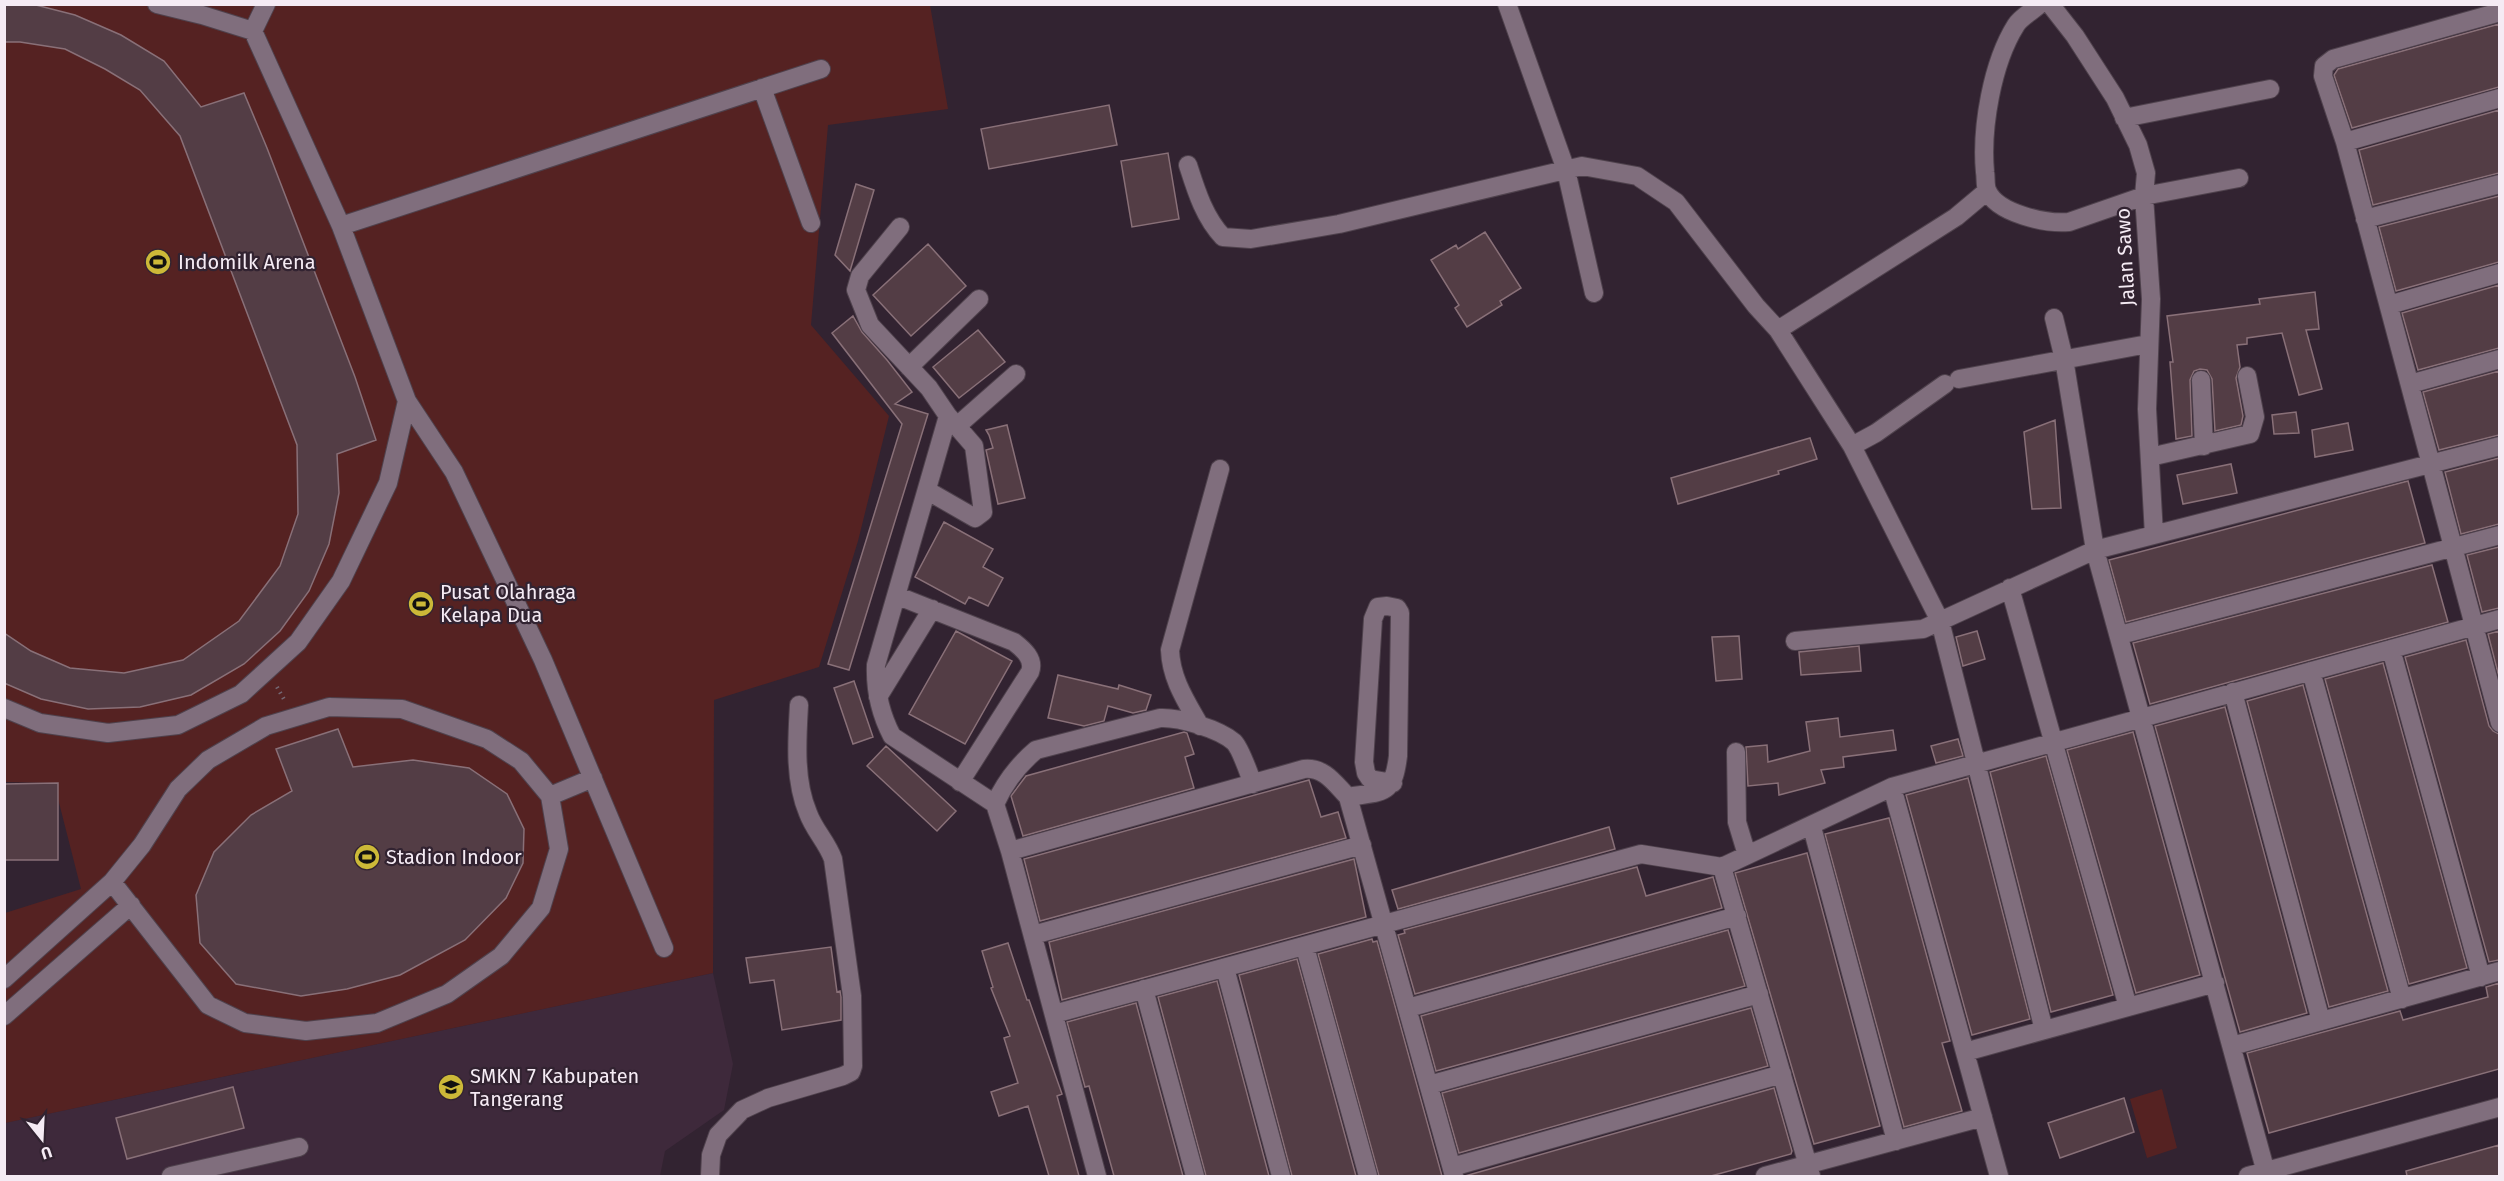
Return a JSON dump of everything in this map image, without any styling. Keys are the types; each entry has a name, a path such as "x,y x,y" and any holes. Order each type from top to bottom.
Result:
{"street":[{"path":"157,4 254,31"},
{"path":"266,4 254,31 341,226 407,401 454,472 543,660 664,948"},
{"path":"1507,4 1566,170 1594,293"},
{"path":"2040,4 2017,23 2002,54 1985,122 1987,190 1995,200 2017,214 2056,223 2069,222 2144,196 2239,178"},
{"name":"Jalan Sawo","path":"2050,4 2075,36 2124,118 2138,145 2146,173 2144,196 2151,299 2147,409 2154,535"},
{"path":"2499,12 2333,58 2324,66 2323,76 2345,142 2499,723"},
{"path":"341,226 821,69"},
{"path":"762,88 811,223"},
{"path":"2124,118 2270,89"},
{"path":"2345,142 2499,98"},
{"path":"1188,165 1204,208 1222,237 1251,239 1339,224 1582,166 1637,176 1676,202 1756,306 1779,330 1852,446 1940,621 2044,1030"},
{"path":"2365,219 2499,184"},
{"path":"1779,330 1956,217 1987,190"},
{"path":"900,227 860,276 856,290 870,325 929,388 952,421 974,446 983,512 975,518 928,491"},
{"path":"2389,305 2499,273"},
{"path":"909,367 979,298"},
{"path":"2054,318 2064,359 2095,550 2232,1046 2260,1175 2499,1107"},
{"path":"1852,446 1876,433 1952,382 2148,344"},
{"path":"2410,384 2499,359"},
{"path":"1016,374 952,421 928,491 876,665 875,686 883,719 892,736 995,804 1010,851 1097,1176"},
{"path":"2150,457 2250,434 2254,427 2255,417 2247,376"},
{"path":"2201,380 2204,446"},
{"path":"4,708 40,723 108,733 178,724 241,694 298,642 341,581 388,483 407,401"},
{"path":"1795,641 1923,629 2095,550 2499,446"},
{"path":"1200,726 1176,683 1170,667 1170,650 1220,469"},
{"path":"2120,635 2499,535"},
{"path":"2010,588 2128,1007"},
{"path":"897,596 1014,642 1024,650 1032,667 960,782"},
{"path":"1348,797 1377,792 1388,788 1393,783 1398,756 1400,613 1397,608 1387,606 1378,608 1372,619 1365,762 1366,773 1370,779 1393,783"},
{"path":"878,697 932,609"},
{"path":"1054,1014 1641,854 1722,867 1892,787 2499,619"},
{"path":"2391,649 2481,976"},
{"path":"2311,671 2402,999"},
{"path":"2233,693 2321,1021"},
{"path":"1369,696 1399,698"},
{"path":"710,1176 711,1155 718,1135 742,1110 768,1098 843,1076 851,1072 853,1066 852,996 833,858 829,847 814,826 807,811 796,748 799,705"},
{"path":"4,979 112,882 142,845 178,789 208,760 266,726 328,707 402,709 487,739 521,761 550,796 559,849 541,908 501,956 447,994 376,1023 306,1031 245,1023 208,1005 112,882"},
{"path":"995,804 1010,776 1020,763 1036,750 1160,718 1174,717 1200,726 1235,743 1253,784"},
{"path":"1736,752 1737,822 1747,855"},
{"path":"1010,851 1315,768 1324,772 1348,797 1453,1172 1782,1074"},
{"path":"550,796 593,778"},
{"path":"1892,787 1999,1176"},
{"path":"1812,826 1896,1140"},
{"path":"1033,935 1362,845"},
{"path":"1722,867 1810,1171"},
{"path":"4,1016 131,905"},
{"path":"1407,1008 1737,916"},
{"path":"1305,946 1368,1176"},
{"path":"1224,968 1281,1176"},
{"path":"2232,1046 2499,971"},
{"path":"1965,1052 2215,983"},
{"path":"1144,989 1195,1176"},
{"path":"1429,1085 1759,994"},
{"path":"1765,1176 1810,1171 1896,1140 1983,1117"},
{"path":"171,1176 299,1147"}],"path":[{"path":"267,671 296,717"}],"shaded area":[{"name":"Pusat Olahraga Kelapa Dua","path":"5,5 930,5 948,109 828,125 811,325 889,416 858,541 819,667 714,700 713,973 5,1123 5,913 81,889 54,783 5,782"},
{"name":"SMKN 7 Kabupaten Tangerang","path":"713,973 733,1064 724,1110 665,1151 660,1176 5,1176 4,1123"},
{"path":"2162,1089 2177,1148 2147,1158 2130,1099"}],"building":[{"path":"4,4 32,4 75,15 121,35 164,61 201,107 244,93 355,377 376,440 337,454 339,493 329,544 309,591 280,631 244,664 191,695 140,707 88,709 41,699 4,683 4,633 31,651 70,668 124,673 183,660 239,621 280,566 298,514 297,445 180,136 140,90 105,69 65,49 20,42 4,42"},
{"path":"2499,24 2499,87 2352,128 2334,75 2338,69"},
{"path":"1109,105 1117,145 989,169 981,129"},
{"path":"2499,110 2499,173 2373,205 2359,150"},
{"path":"1168,153 1179,219 1132,227 1121,161"},
{"path":"856,184 874,190 850,271 835,255"},
{"path":"2499,196 2499,262 2396,291 2379,227"},
{"path":"1485,232 1521,288 1500,301 1502,305 1467,327 1455,308 1459,305 1431,260 1456,245 1458,249"},
{"path":"928,244 966,286 911,336 873,295"},
{"path":"2499,285 2499,348 2418,370 2402,313"},
{"path":"2315,292 2319,329 2306,330 2322,389 2299,395 2282,333 2247,338 2247,344 2237,345 2240,367 2236,378 2243,416 2241,425 2215,431 2212,379 2207,370 2200,369 2194,371 2190,380 2192,436 2176,439 2170,362 2173,362 2167,316 2260,304 2259,299"},
{"path":"853,316 862,332 912,392 895,404 928,414 849,670 828,664 902,424 832,333"},
{"path":"978,330 1005,362 959,398 933,367"},
{"path":"2499,371 2499,435 2439,450 2423,392"},
{"path":"2296,412 2299,433 2274,434 2272,415"},
{"path":"2055,420 2061,508 2032,509 2024,432"},
{"path":"2348,423 2353,450 2315,457 2312,430"},
{"path":"1007,425 1025,498 998,504 986,450 993,448 986,430"},
{"path":"1810,438 1817,459 1778,471 1779,474 1678,504 1671,478"},
{"path":"2499,458 2499,524 2461,534 2445,472"},
{"path":"2231,464 2237,493 2183,504 2177,475"},
{"path":"2408,481 2425,543 2126,622 2109,560"},
{"path":"944,522 993,549 983,567 1003,578 988,606 969,597 965,604 915,577"},
{"path":"2499,547 2499,608 2482,612 2467,555"},
{"path":"2432,565 2448,622 2150,704 2133,643"},
{"path":"956,631 1012,661 965,744 909,714"},
{"path":"1977,631 1985,659 1963,666 1956,637"},
{"path":"2499,631 2499,677 2488,634"},
{"path":"1739,636 1742,679 1716,681 1712,637"},
{"path":"2466,640 2489,726 2499,734 2499,960 2489,962 2405,657"},
{"path":"1859,646 1861,671 1801,675 1799,652"},
{"path":"2383,663 2467,968 2409,984 2325,679"},
{"path":"1058,675 1118,689 1119,685 1151,695 1146,710 1133,713 1108,706 1104,721 1084,726 1048,718"},
{"path":"854,681 873,737 853,744 834,688"},
{"path":"2303,685 2388,991 2329,1007 2247,701"},
{"path":"2225,707 2307,1013 2240,1032 2155,726"},
{"path":"1838,718 1840,737 1893,730 1896,750 1843,757 1844,767 1821,770 1825,783 1779,795 1778,783 1748,786 1746,747 1767,745 1768,762 1810,751 1806,722"},
{"name":"Stadion Indoor","path":"338,729 353,767 413,760 469,768 507,794 524,829 523,863 506,898 465,940 400,975 347,989 301,996 236,984 200,943 196,895 214,852 251,815 292,791 276,749"},
{"path":"2133,732 2200,975 2136,993 2067,750"},
{"path":"1187,733 1194,754 1185,757 1194,788 1023,836 1011,796 1026,776"},
{"path":"1958,739 1963,756 1936,763 1931,746"},
{"path":"886,746 956,811 937,831 867,766"},
{"path":"2046,756 2113,995 2051,1012 1990,772"},
{"path":"1968,778 2030,1019 1972,1035 1906,795"},
{"path":"1309,780 1321,817 1338,812 1346,838 1040,921 1024,859"},
{"path":"58,783 58,860 4,860 4,784"},
{"path":"1889,818 1950,1041 1942,1043 1962,1111 1904,1127 1825,834"},
{"path":"1609,827 1615,849 1398,909 1392,890"},
{"path":"1807,853 1880,1126 1814,1144 1735,873"},
{"path":"1354,859 1366,917 1062,1000 1049,942"},
{"path":"1637,867 1646,896 1713,877 1722,908 1415,994 1398,935 1405,933 1404,930"},
{"path":"1728,930 1745,986 1436,1071 1421,1016"},
{"path":"1372,939 1373,942 1377,941 1442,1176 1379,1176 1318,954"},
{"path":"1008,943 1062,1094 1057,1096 1079,1176 1049,1176 1028,1106 999,1116 991,1092 1018,1083 1004,1038 1010,1036 991,988 993,987 982,951"},
{"path":"831,947 837,992 840,991 841,997 841,1020 782,1030 774,980 750,983 746,958"},
{"path":"1297,959 1356,1176 1292,1176 1239,975"},
{"path":"1217,981 1269,1176 1206,1176 1158,997"},
{"path":"2499,983 2499,1069 2269,1133 2247,1053 2400,1011 2403,1020 2488,997 2486,987"},
{"path":"1136,1003 1183,1176 1114,1176 1089,1086 1085,1087 1067,1022"},
{"path":"1751,1008 1768,1066 1459,1153 1442,1093"},
{"path":"233,1087 244,1128 127,1159 116,1118"},
{"path":"1774,1088 1791,1154 1711,1176 1465,1176"},
{"path":"2124,1098 2134,1132 2060,1158 2048,1123"},
{"path":"2499,1145 2499,1176 2407,1176 2406,1171"}],"place":[{"name":"Indomilk Arena","path":"158,262"},
{"name":"Pusat Olahraga Kelapa Dua","path":"421,604"},
{"name":"Stadion Indoor","path":"367,857"},
{"name":"SMKN 7 Kabupaten Tangerang","path":"451,1087"}]}
